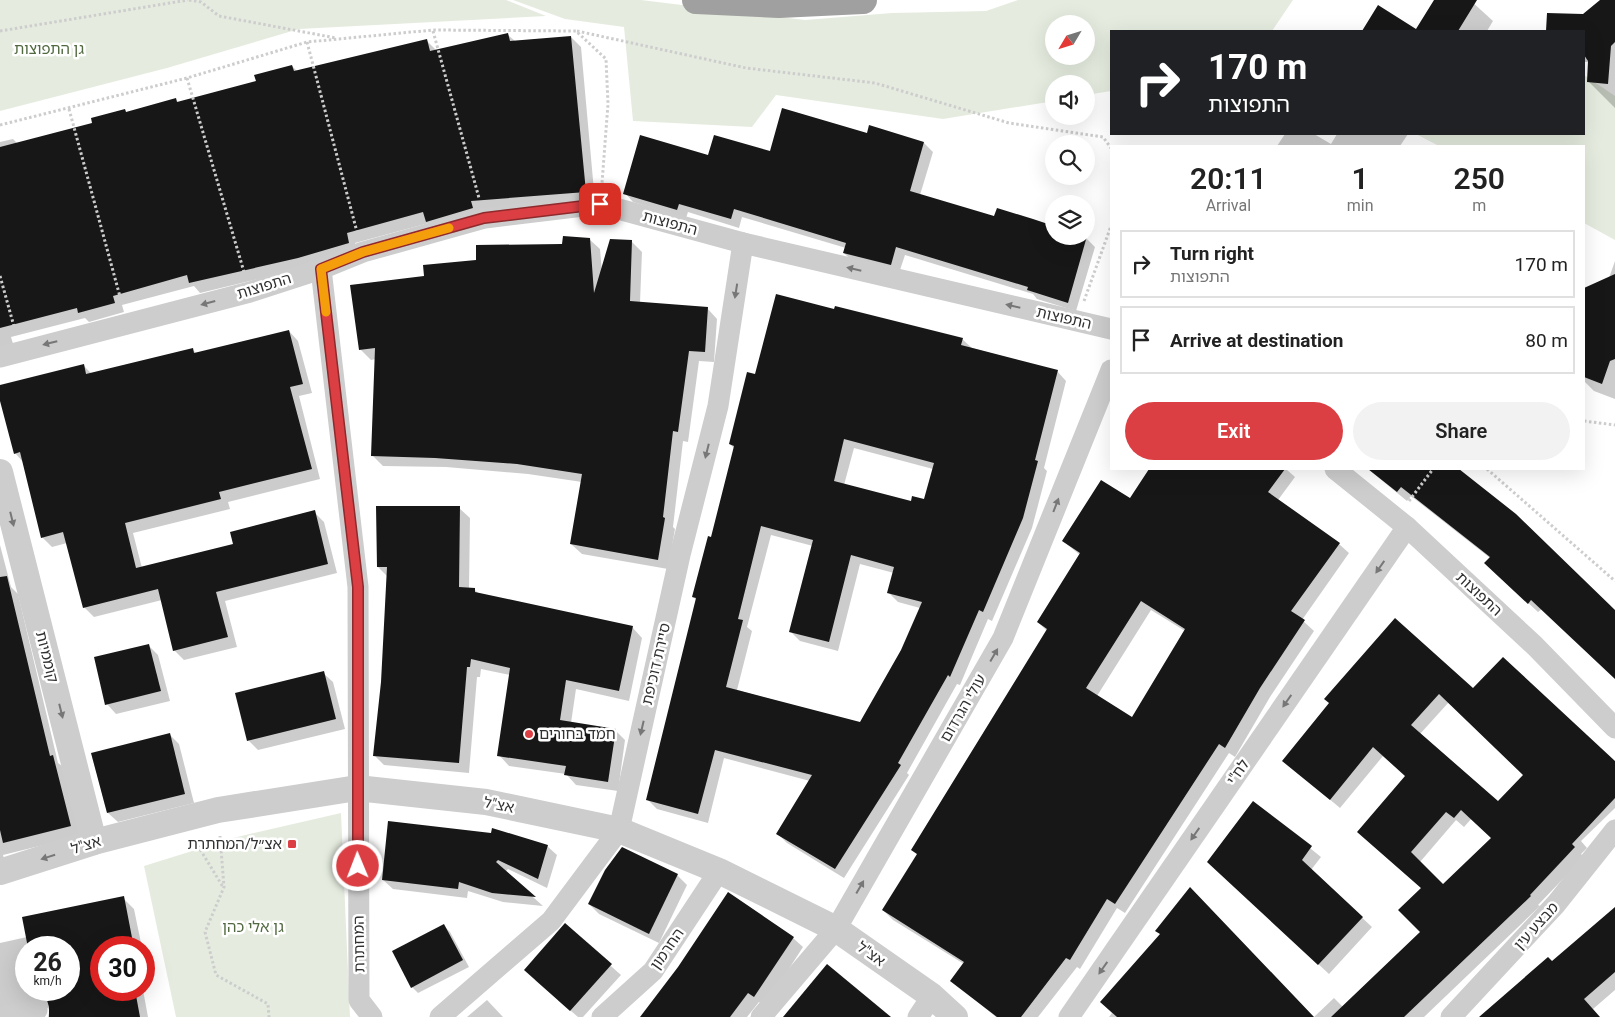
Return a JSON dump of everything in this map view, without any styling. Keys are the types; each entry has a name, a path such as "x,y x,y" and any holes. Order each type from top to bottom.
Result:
{"highway":[{"path":"696,0 780,4 863,0"}],"street":[{"name":"התפוצות","path":"0,357 20,350 250,292 321,269 363,252 484,218 600,204 743,243 1110,329"},
{"name":"סיירת דוכיפת","path":"440,1017 551,921 619,830 680,555 718,406 743,243"},
{"name":"המחתרת","path":"321,269 358,587 357,788 360,1000 372,1017"},
{"name":"עולי הגרדום","path":"761,1017 836,929 1004,638 1110,373"},
{"name":"התפוצות","path":"1336,470 1402,522 1535,646 1615,728"},
{"name":"קוממיות","path":"0,472 94,842"},
{"name":"לח\"י","path":"1069,1017 1402,522"},
{"name":"אצ\"ל","path":"0,872 94,842 218,810 357,788 486,802 619,830 719,872 836,929 925,1007 956,1017"},
{"name":"מבצע עין","path":"1452,1017 1556,904 1615,830"},
{"name":"החרמון","path":"602,1017 653,971 719,872"},
{"path":"2,1017 37,1010"}],"path":[{"path":"0,31 188,0 201,2 220,16 342,39"},
{"path":"433,30 484,218"},
{"path":"0,125 187,78 308,42 433,30 576,30 746,68 876,83 1009,123 1103,137 1110,147"},
{"path":"576,30 606,59 608,104 600,204"},
{"path":"308,42 363,252"},
{"path":"187,78 250,292"},
{"path":"69,109 128,324"},
{"path":"1076,321 1110,229"},
{"path":"0,276 20,350"},
{"path":"1585,420 1615,425"},
{"path":"1402,522 1431,470"},
{"path":"1488,470 1615,581"},
{"path":"218,810 224,887 205,932 216,974 268,1004 269,1017"},
{"path":"182,820 224,887"}],"green space":[{"name":"גן התפוצות","path":"0,0 506,0 546,16 299,29 167,68 0,111"},
{"path":"513,0 641,0 805,20 892,13 986,11 1018,0 1293,0 1273,30 1110,30 1110,91 1095,94 1095,75 1045,75 1045,102 943,119 776,95 752,127 633,121 624,27 565,19"},
{"path":"1585,76 1615,96 1615,240 1585,224 1585,145 1437,145 1418,135 1585,135"},
{"name":"גן אלי כהן","path":"341,813 350,1017 176,1017 144,866 237,837"}],"building":[{"path":"1434,0 1477,0 1459,30 1363,30 1378,5 1416,29"},
{"path":"1600,0 1615,0 1615,42 1611,46 1608,84 1587,82 1588,61 1585,56 1585,30 1546,30 1547,13 1583,14"},
{"path":"508,33 510,41 571,36 586,192 471,201 473,208 426,222 423,212 347,233 349,243 298,258 189,283 187,275 113,296 115,303 78,313 77,308 0,328 0,147 92,123 91,118 125,109 126,112 176,98 177,102 256,81 254,75 292,65 294,71 427,39 430,51"},
{"path":"782,108 867,133 869,125 924,142 910,191 994,216 997,208 1045,223 1045,245 1084,245 1068,303 1027,290 1028,287 896,247 891,265 843,253 846,243 734,209 731,219 679,204 677,210 623,194 640,135 708,155 714,135 770,151"},
{"path":"563,236 590,238 594,293 610,239 632,240 630,301 708,307 705,352 689,351 678,432 673,431 663,517 665,518 658,560 570,544 582,474 517,464 435,458 371,456 375,348 359,350 350,285 424,276 423,265 476,260 476,245 562,244"},
{"path":"1615,274 1615,359 1610,361 1602,384 1585,377 1585,288"},
{"path":"776,294 834,309 835,306 963,338 961,345 1058,370 1035,460 1038,461 1023,518 983,612 979,610 950,677 948,675 898,763 901,765 835,869 776,834 812,775 715,750 698,814 646,800 696,598 692,597 708,536 711,537 734,446 729,444 747,372 755,374","holes":["844,439 934,463 924,499 912,496 911,501 834,481","761,526 813,540 789,632 829,642 851,555 894,567 887,593 922,602 901,650 860,722 726,687 743,620 738,619"]},
{"path":"289,330 303,384 290,387 312,469 219,492 221,499 125,523 136,568 233,544 230,532 315,510 328,564 216,592 228,637 173,651 158,589 83,608 63,532 41,538 20,452 14,454 0,401 0,385 84,364 86,374 193,348 194,353"},
{"path":"1148,470 1284,470 1268,492 1340,543 1291,611 1305,620 1260,688 1225,748 1219,744 1115,904 1107,899 1070,960 1066,958 1021,1017 997,1017 950,981 964,962 882,910 917,854 911,850 1047,629 1037,622 1080,553 1062,541 1101,480 1130,498","holes":["1141,601 1185,629 1132,717 1086,688"]},
{"path":"1369,470 1460,470 1516,514 1615,610 1615,679 1531,600 1528,604 1484,563 1490,557 1401,487 1397,492"},
{"path":"376,506 460,506 459,587 475,588 475,592 633,626 619,691 566,680 560,720 616,729 608,782 564,775 566,766 497,756 510,668 471,659 470,667 467,667 459,763 373,756 381,682 387,567 377,567"},
{"path":"7,576 50,756 53,755 71,826 3,843 0,830 0,577"},
{"path":"1395,618 1473,688 1503,657 1615,761 1615,798 1572,844 1575,847 1531,896 1404,1017 1331,1017 1420,932 1398,910 1421,888 1357,832 1405,776 1373,747 1330,800 1282,761 1329,703 1324,699","holes":["1439,694 1523,775 1498,801 1411,725","1461,810 1491,838 1443,884 1411,852 1446,812 1454,818"]},
{"path":"149,644 161,691 105,705 94,657"},
{"path":"324,671 336,719 247,741 235,693"},
{"path":"170,733 185,794 107,813 91,753"},
{"path":"1253,801 1312,846 1302,860 1363,917 1318,965 1207,862"},
{"path":"388,821 491,833 492,828 548,845 538,879 498,860 496,862 536,897 492,893 459,882 458,889 382,880"},
{"path":"622,847 678,874 649,934 588,904 605,870"},
{"path":"1190,887 1314,1017 1117,1017 1100,1002 1160,934 1155,931"},
{"path":"728,892 794,937 754,997 748,993 730,1017 640,1017 678,967"},
{"path":"124,896 132,936 90,936 90,1001 137,1001 140,1017 49,1017 47,1001 80,1001 80,936 26,936 22,917"},
{"path":"1615,907 1615,972 1584,999 1600,1017 1479,1017 1548,957 1552,961"},
{"path":"565,923 612,964 570,1011 524,970"},
{"path":"444,924 463,960 411,988 392,951"},
{"path":"827,964 891,1017 783,1017"}],"slow traffic":[{"path":"326,312 321,269 363,252 449,228"}],"place":[{"name":"חמד בחורים","path":"529,734"},
{"name":"אצ״ל/המחתרת","path":"292,844"}],"route":[{"path":"358,866 358,587 321,269 363,252 484,218 600,204"}]}
